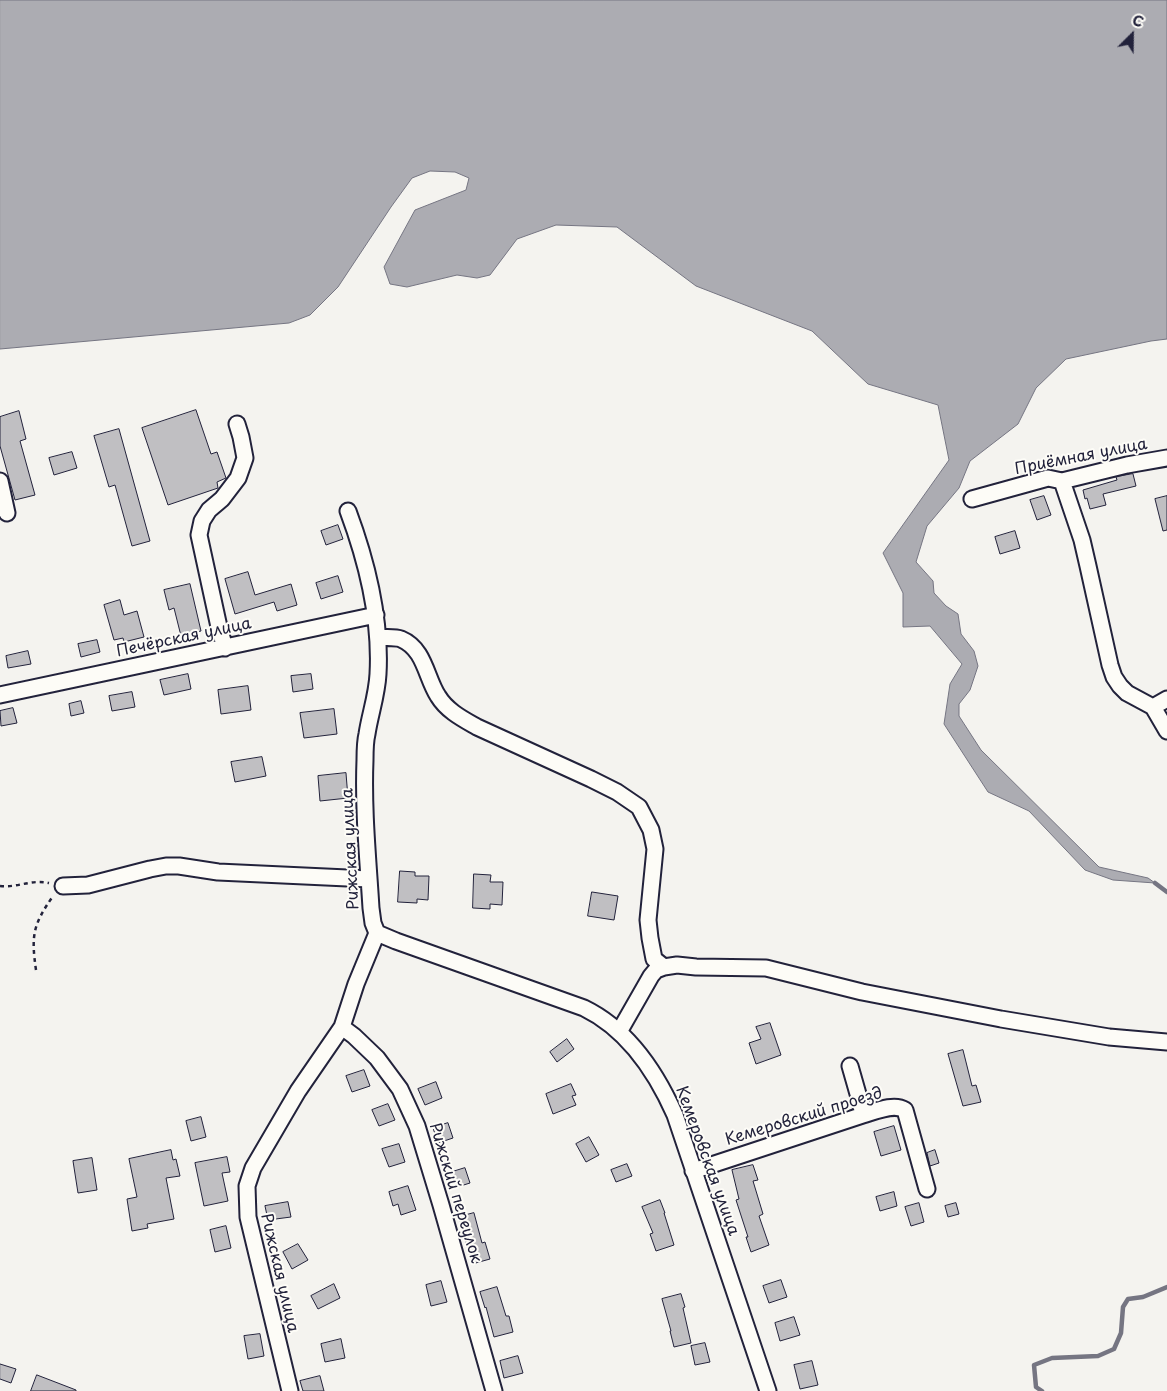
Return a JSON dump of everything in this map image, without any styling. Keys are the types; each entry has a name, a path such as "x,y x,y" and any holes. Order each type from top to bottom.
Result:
{"street":[{"path":"226,648 219,627 199,535 202,521 209,510 222,498 238,478 245,458 237,424"},
{"name":"Приёмная улица","path":"972,499 1048,478 1062,481 1127,465 1167,458"},
{"path":"1062,481 1082,540 1114,677 1127,693 1153,707 1167,731"},
{"path":"0,482 7,513"},
{"name":"Рижская улица","path":"290,1391 248,1217 247,1186 253,1168 293,1099 342,1027 356,984 378,933 373,923 364,794 366,735 378,676 378,637 376,615 363,557 348,511"},
{"name":"Печёрская улица","path":"0,695 376,615"},
{"path":"378,637 400,639 412,646 420,656 438,698 460,717 477,727 617,792 639,807 650,830 655,849 648,920 650,938 654,959 664,967"},
{"path":"1153,707 1167,699"},
{"path":"63,886 88,885 166,866 218,872 369,879"},
{"name":"Кемеровская улица","path":"378,933 584,1008 596,1014 627,1040 653,1073 666,1094 675,1114 768,1391"},
{"path":"619,1032 650,976 656,970 677,965 766,968 862,992 1001,1019 1109,1037 1167,1042"},
{"name":"Рижский переулок","path":"342,1027 377,1058 400,1089 417,1126 494,1391"},
{"path":"850,1066 863,1115"},
{"name":"Кемеровский проезд","path":"693,1171 863,1115 890,1107 900,1107 905,1110 926,1189"}],"path":[{"path":"0,886 7,887 31,882 46,882 63,886"},
{"path":"36,970 33,940 35,929 44,908 53,895 63,886"}],"shaded area":[{"path":"0,0 1167,0 1167,339 1066,359 1036,388 1018,424 970,461 959,488 927,526 916,562 933,581 934,593 946,606 958,614 961,634 974,651 978,666 970,690 959,704 959,716 981,750 1099,867 1148,878 1155,883 1113,880 1085,870 1029,811 988,792 944,724 950,684 962,664 930,626 903,627 903,593 883,553 949,460 938,405 868,384 812,331 696,286 617,227 556,225 517,239 490,275 477,278 457,275 407,287 390,284 384,267 415,210 466,190 469,178 455,172 430,171 412,178 338,287 310,315 289,323 0,349"}],"building":[{"path":"196,410 211,454 217,452 226,478 217,482 218,488 168,505 142,428"},
{"path":"19,411 26,439 20,441 35,495 15,500 0,446 0,417"},
{"path":"119,429 150,541 132,546 115,485 109,487 94,436"},
{"path":"72,452 77,468 54,475 49,458"},
{"path":"1133,474 1136,486 1103,494 1106,505 1090,509 1083,490 1117,480 1116,477"},
{"path":"1044,496 1051,515 1037,520 1030,500"},
{"path":"1167,496 1167,530 1163,531 1155,499"},
{"path":"338,525 343,539 326,545 321,531"},
{"path":"1015,531 1020,548 1000,554 995,537"},
{"path":"248,572 255,595 291,584 297,605 277,611 274,602 235,614 225,579"},
{"path":"338,576 343,592 321,599 316,583"},
{"path":"190,584 201,631 181,636 174,608 169,610 164,590"},
{"path":"120,600 124,615 137,611 144,637 124,642 123,638 114,640 104,605"},
{"path":"97,640 100,652 81,657 78,644"},
{"path":"28,651 31,664 8,668 6,656"},
{"path":"188,674 191,689 164,695 160,680"},
{"path":"311,674 313,689 293,692 291,676"},
{"path":"248,686 251,710 221,714 218,690"},
{"path":"132,692 135,707 112,711 109,696"},
{"path":"81,701 84,713 71,716 69,704"},
{"path":"13,708 17,723 1,726 0,711"},
{"path":"334,709 337,734 304,738 300,713"},
{"path":"262,757 266,776 235,782 231,762"},
{"path":"346,773 348,798 320,801 318,776"},
{"path":"400,871 415,872 415,876 429,876 428,900 417,899 417,903 398,902"},
{"path":"474,874 491,875 490,882 503,882 502,905 490,904 490,909 473,908"},
{"path":"592,892 618,896 614,920 588,916"},
{"path":"770,1023 781,1055 756,1064 749,1043 761,1039 756,1027"},
{"path":"567,1039 574,1049 557,1062 550,1052"},
{"path":"963,1050 972,1086 976,1085 981,1102 963,1106 948,1054"},
{"path":"364,1070 370,1086 352,1092 346,1076"},
{"path":"436,1082 442,1098 425,1105 418,1089"},
{"path":"571,1084 576,1095 572,1096 576,1105 553,1114 546,1094"},
{"path":"388,1104 395,1120 379,1126 372,1110"},
{"path":"201,1117 206,1137 191,1141 186,1121"},
{"path":"448,1123 453,1138 438,1143 433,1128"},
{"path":"894,1126 901,1150 881,1156 874,1132"},
{"path":"589,1137 599,1155 586,1162 576,1144"},
{"path":"399,1144 405,1162 389,1167 382,1149"},
{"path":"171,1150 173,1160 176,1159 180,1176 166,1178 174,1219 147,1224 148,1228 132,1231 127,1199 137,1197 129,1159"},
{"path":"935,1150 939,1163 930,1166 927,1153"},
{"path":"227,1157 230,1172 222,1173 228,1201 204,1206 195,1163"},
{"path":"92,1158 97,1190 78,1193 73,1161"},
{"path":"627,1164 632,1176 616,1182 611,1170"},
{"path":"753,1165 758,1180 753,1181 763,1214 759,1216 769,1245 751,1252 736,1200 739,1199 732,1170"},
{"path":"465,1168 470,1183 454,1188 449,1173"},
{"path":"408,1186 416,1210 401,1215 398,1204 393,1206 389,1192"},
{"path":"894,1192 897,1206 880,1211 876,1197"},
{"path":"660,1200 674,1245 656,1251 650,1234 653,1233 642,1207"},
{"path":"288,1202 291,1217 268,1220 265,1206"},
{"path":"919,1203 924,1222 911,1226 905,1207"},
{"path":"956,1203 959,1214 948,1217 945,1206"},
{"path":"474,1213 482,1243 485,1242 490,1259 472,1264 459,1217"},
{"path":"226,1226 231,1248 215,1252 210,1230"},
{"path":"298,1244 308,1260 292,1269 283,1252"},
{"path":"781,1280 787,1297 769,1303 763,1286"},
{"path":"441,1281 447,1302 431,1306 426,1285"},
{"path":"334,1284 340,1298 318,1309 311,1296"},
{"path":"497,1287 506,1316 509,1316 513,1332 494,1337 480,1292"},
{"path":"681,1294 691,1343 674,1347 662,1299"},
{"path":"794,1317 800,1335 780,1341 775,1323"},
{"path":"260,1334 264,1356 248,1359 244,1336"},
{"path":"341,1339 345,1358 325,1362 321,1344"},
{"path":"705,1343 710,1362 695,1365 691,1346"},
{"path":"518,1356 523,1373 504,1378 500,1361"},
{"path":"812,1361 818,1385 800,1389 794,1365"},
{"path":"0,1364 16,1369 11,1383 0,1379"},
{"path":"37,1375 76,1390 76,1391 31,1391"},
{"path":"320,1376 324,1391 303,1391 300,1381"}],"waterway":[{"path":"1155,883 1167,892"},
{"path":"1042,1391 1036,1387 1034,1365 1052,1358 1098,1356 1114,1349 1121,1333 1123,1307 1128,1299 1143,1297 1167,1287"}]}
